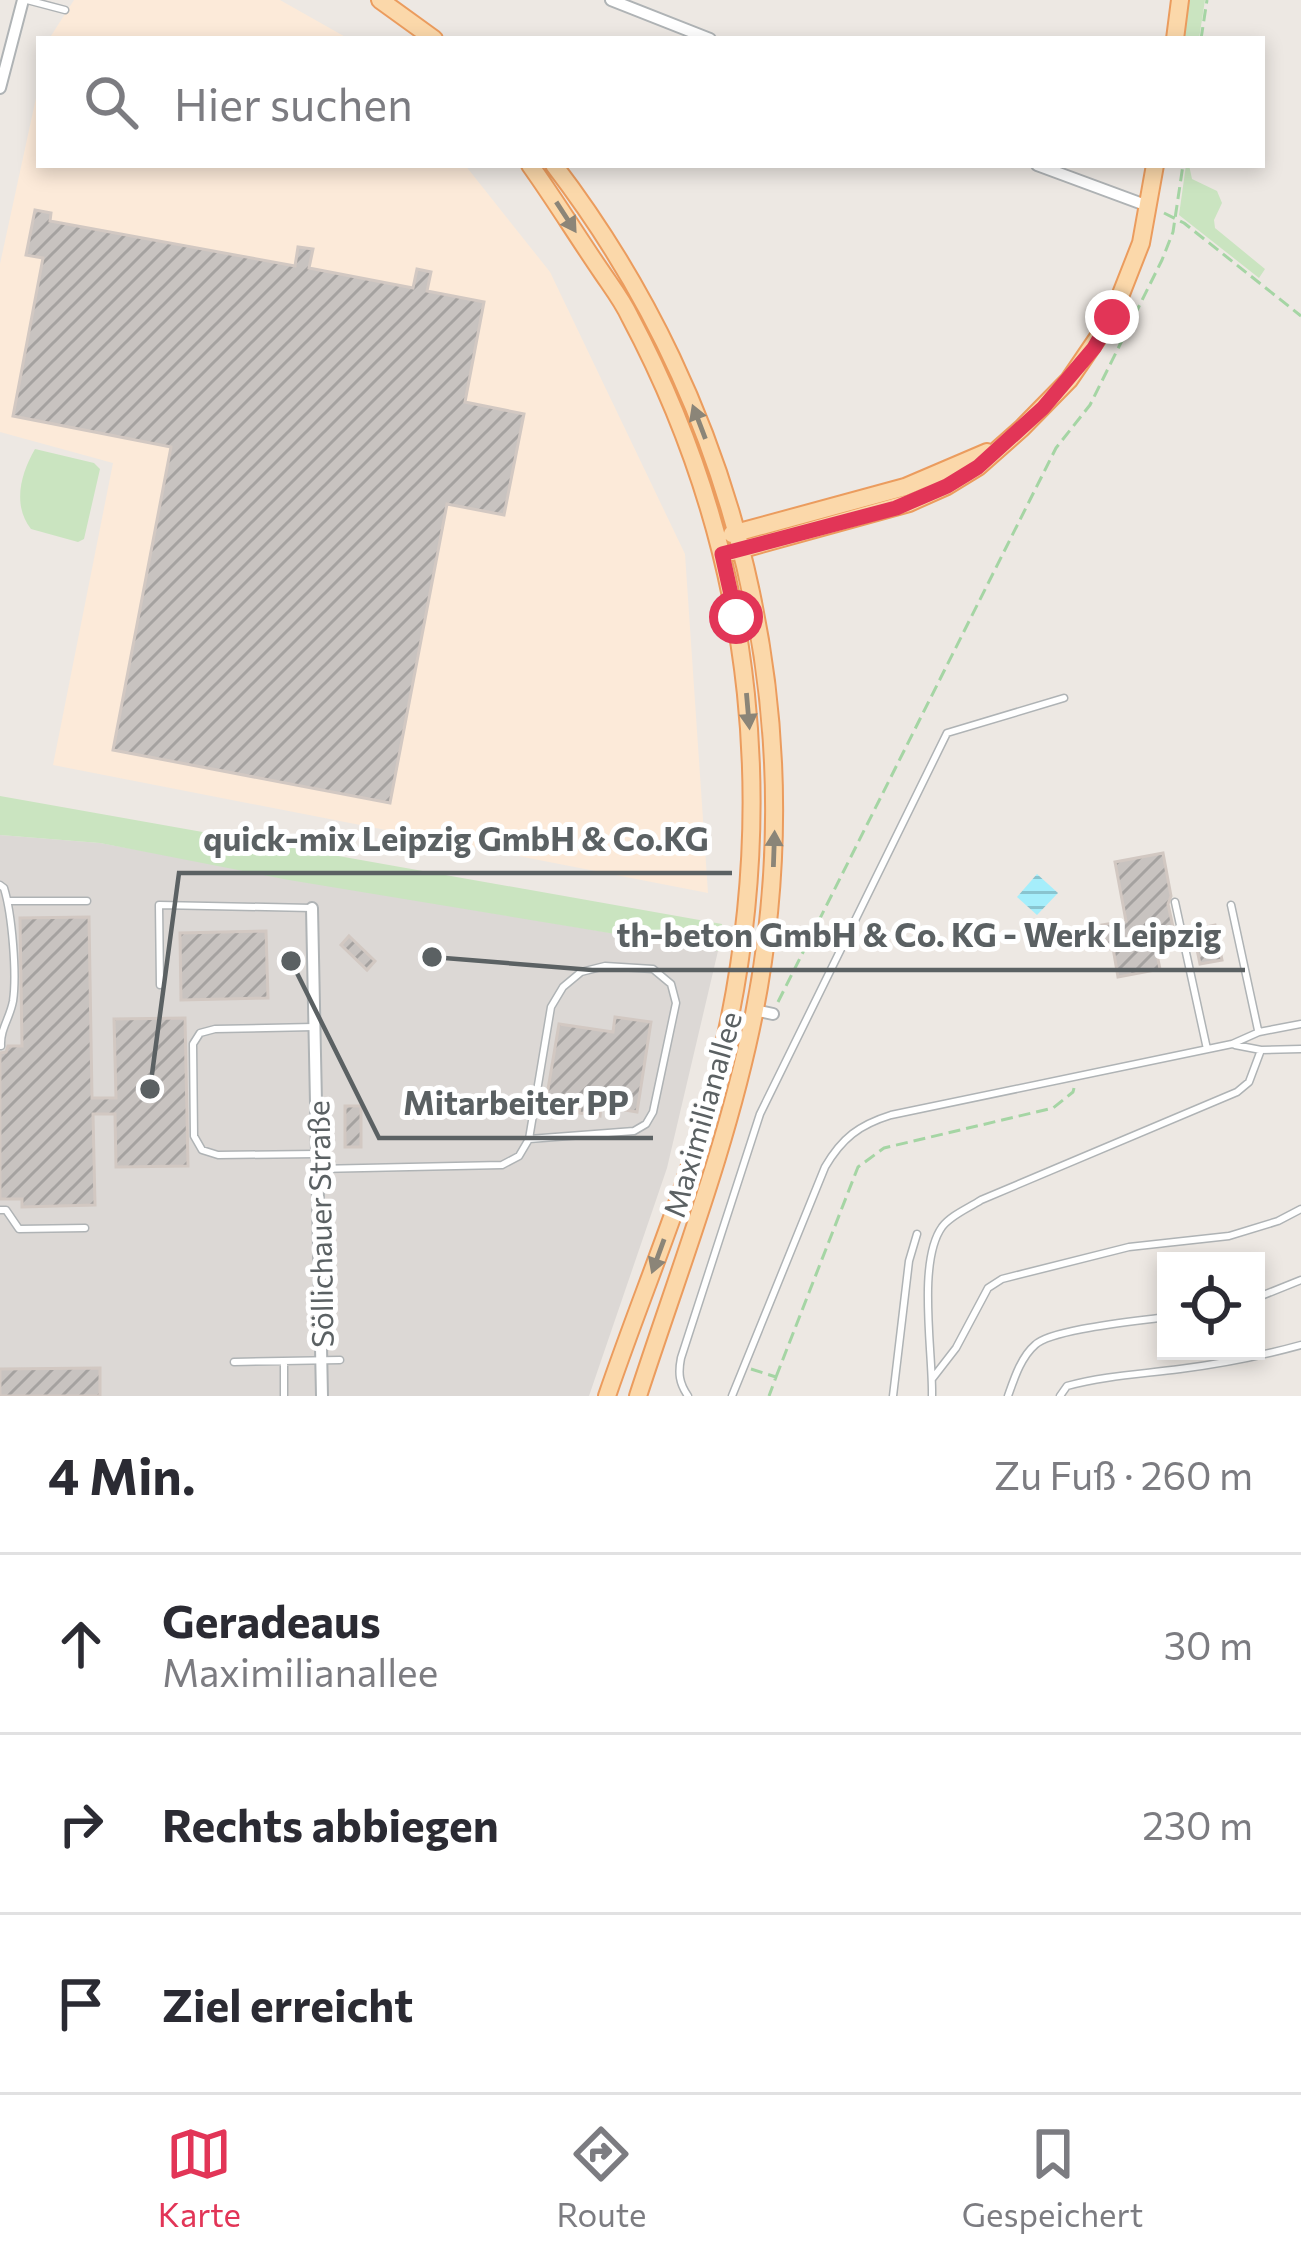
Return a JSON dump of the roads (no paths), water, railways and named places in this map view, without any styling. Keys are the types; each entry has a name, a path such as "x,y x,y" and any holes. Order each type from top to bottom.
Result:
{"main road":[{"path":"380,0 419,32"},
{"path":"1175,36 1180,0"},
{"name":"Maximilianallee","path":"532,168 630,316 685,436 720,546 744,665 751,739 753,813 745,936 728,1024 700,1134 607,1396"},
{"name":"Maximilianallee","path":"556,168 608,242 665,343 702,427 741,541 766,667 774,764 764,1012 638,1396"},
{"path":"720,546 905,487 998,446 1043,408 1094,348 1112,317 1141,243 1154,168"}],"street":[{"path":"0,88 25,0"},
{"path":"610,0 702,36"},
{"path":"1044,168 1148,206"},
{"name":"Söllichauer Straße","path":"312,908 322,1396"}],"lane":[{"path":"25,0 65,10"},
{"path":"688,1396 678,1371 681,1358 760,1114 946,733 1064,698"},
{"path":"0,885 11,911 13,1003 0,1033 1,1046"},
{"path":"8,901 87,901"},
{"path":"1175,902 1207,1049"},
{"path":"160,985 159,905 312,908"},
{"path":"1231,905 1258,1032"},
{"path":"317,1168 502,1165 519,1156 529,1139 550,1006 563,987 581,972 605,965 653,969 670,984 676,1003 653,1112 646,1124 634,1131 529,1139"},
{"path":"732,1396 825,1167 850,1133 891,1115 1232,1044 1258,1032 1301,1024"},
{"path":"314,1027 200,1033 193,1044 194,1136 202,1150 218,1155 317,1154"},
{"path":"1232,1044 1261,1050 1301,1049"},
{"path":"932,1396 929,1269 942,1227 981,1200 1237,1092 1249,1082 1261,1050"},
{"path":"5,1199 3,1210 19,1229 86,1228"},
{"path":"932,1379 956,1348 988,1288 1002,1279 1129,1247 1229,1236 1301,1209"},
{"path":"893,1396 909,1261 917,1234"},
{"path":"1265,1294 1301,1280"},
{"path":"1008,1396 1022,1361 1037,1342 1157,1318"},
{"path":"1060,1396 1067,1386 1084,1381 1186,1368 1301,1345"},
{"path":"235,1362 340,1360"},
{"path":"284,1361 284,1396"}],"water":[{"path":"1037,874 1058,893 1037,915 1017,897"}],"place":[{"name":"th-beton GmbH & Co. KG - Werk Leipzig","path":"432,957"},
{"name":"Mitarbeiter PP","path":"291,961"},
{"name":"quick-mix Leipzig GmbH & Co.KG","path":"150,1089"}]}
